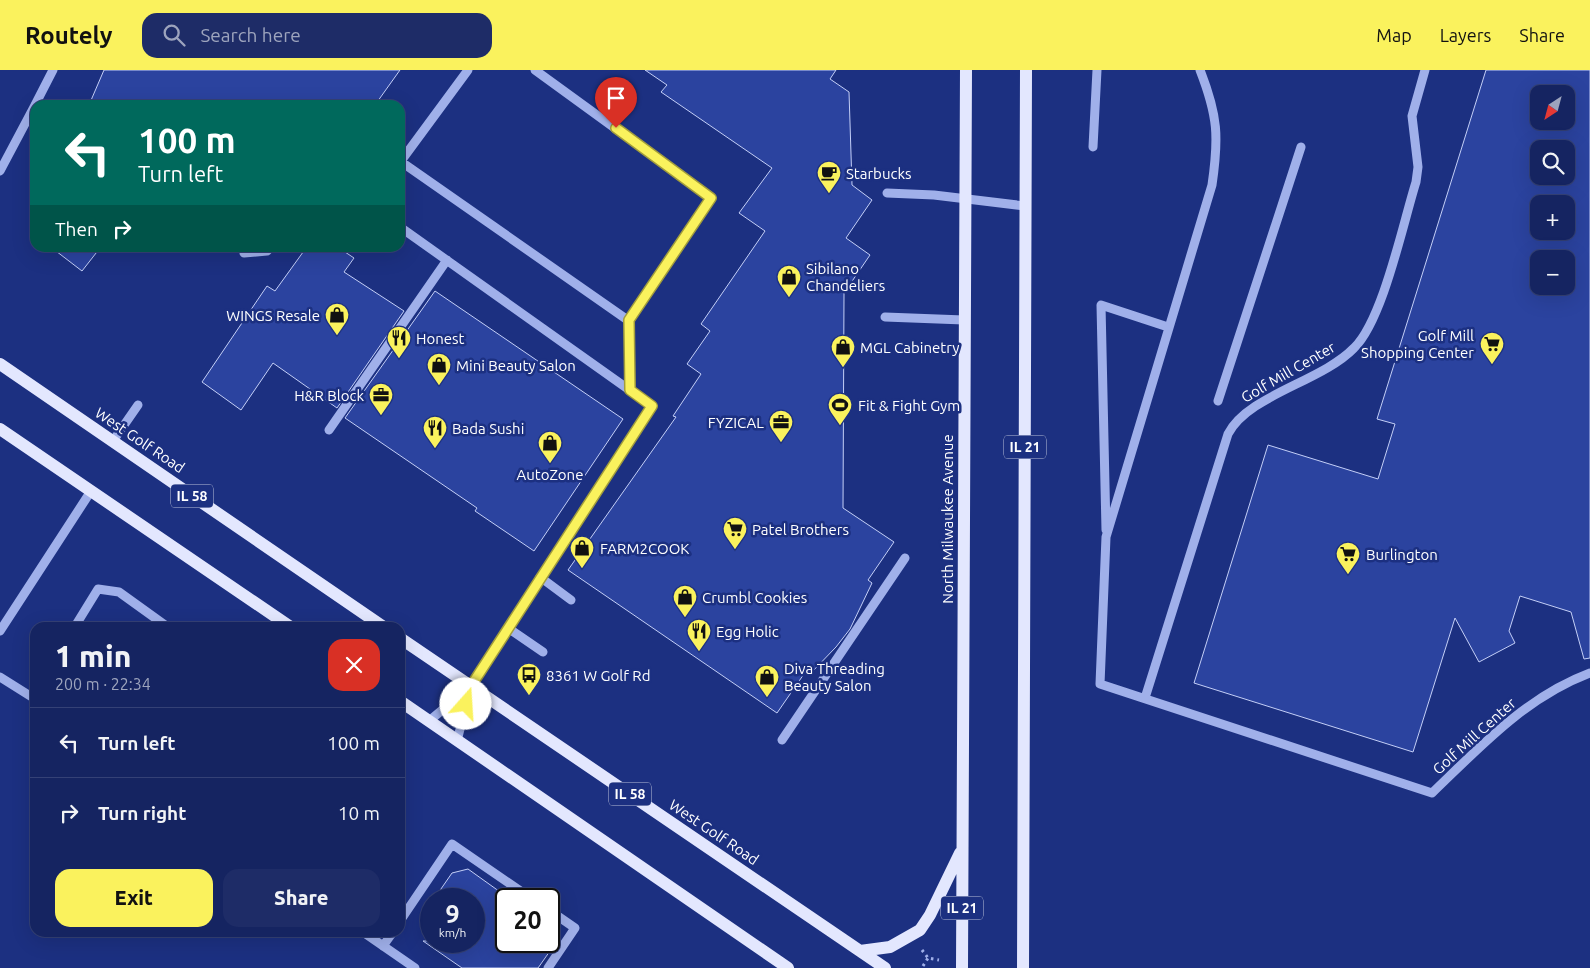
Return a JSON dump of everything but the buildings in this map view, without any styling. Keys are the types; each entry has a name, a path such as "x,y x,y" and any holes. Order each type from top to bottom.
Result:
{"main road":[{"name":"North Milwaukee Avenue","path":"962,968 966,70"},
{"name":"IL 21","path":"1023,968 1026,70"},
{"name":"West Golf Road","path":"0,364 376,622"},
{"path":"0,428 283,622"},
{"name":"West Golf Road","path":"405,641 885,968"},
{"path":"405,705 788,968"},
{"path":"860,951 890,947 920,930 930,915 962,848"}],"lane":[{"path":"38,100 53,70"},
{"path":"405,154 468,70"},
{"path":"535,70 711,198 629,320 630,390"},
{"path":"1093,147 1097,70"},
{"name":"Golf Mill Center","path":"1200,70 1210,96 1216,120 1218,147 1207,209 1168,327 1106,537 1100,684 1432,793 1502,725 1530,703 1590,673"},
{"name":"Golf Mill Center","path":"1145,698 1228,434 1233,424 1254,407 1327,369 1344,357 1366,334 1376,313 1416,182 1418,167 1412,116 1425,70"},
{"path":"0,171 30,114"},
{"path":"1218,401 1301,147"},
{"path":"405,164 629,320"},
{"path":"887,193 1025,206"},
{"path":"405,231 652,406 471,686 429,722"},
{"path":"244,253 256,252"},
{"path":"329,430 447,260"},
{"path":"1106,537 1101,305 1168,327"},
{"path":"885,317 964,320"},
{"path":"113,441 138,405"},
{"path":"0,631 91,491"},
{"path":"782,740 905,558"},
{"path":"540,577 571,600"},
{"path":"78,622 98,589 119,592 161,622"},
{"path":"508,628 543,652"},
{"path":"0,677 30,692"},
{"path":"457,741 471,686"},
{"path":"405,914 452,844 516,888"},
{"path":"560,918 574,928 560,950"},
{"path":"370,937 415,968"},
{"path":"383,946 389,937"},
{"path":"548,968 558,953"}],"path":[{"path":"922,949 928,958 939,960"},
{"path":"923,966 928,958"}],"place":[{"name":"Starbucks","path":"829,194"},
{"name":"Sibilano Chandeliers","path":"789,298"},
{"name":"WINGS Resale","path":"337,336"},
{"name":"Honest","path":"399,359"},
{"name":"Golf Mill Shopping Center","path":"1492,365"},
{"name":"MGL Cabinetry","path":"843,368"},
{"name":"Mini Beauty Salon","path":"439,386"},
{"name":"H&R Block","path":"381,416"},
{"name":"Fit & Fight Gym","path":"840,426"},
{"name":"FYZICAL","path":"781,443"},
{"name":"Bada Sushi","path":"435,449"},
{"name":"AutoZone","path":"550,464"},
{"name":"Patel Brothers","path":"735,550"},
{"name":"FARM2COOK","path":"582,569"},
{"name":"Burlington","path":"1348,575"},
{"name":"Crumbl Cookies","path":"685,618"},
{"name":"Egg Holic","path":"699,652"},
{"name":"8361 W Golf Rd","path":"529,696"},
{"name":"Diva Threading Beauty Salon","path":"767,698"}],"route":[{"path":"466,704 471,686 553,556 652,406 630,390 629,320 711,198 616,128"}]}
